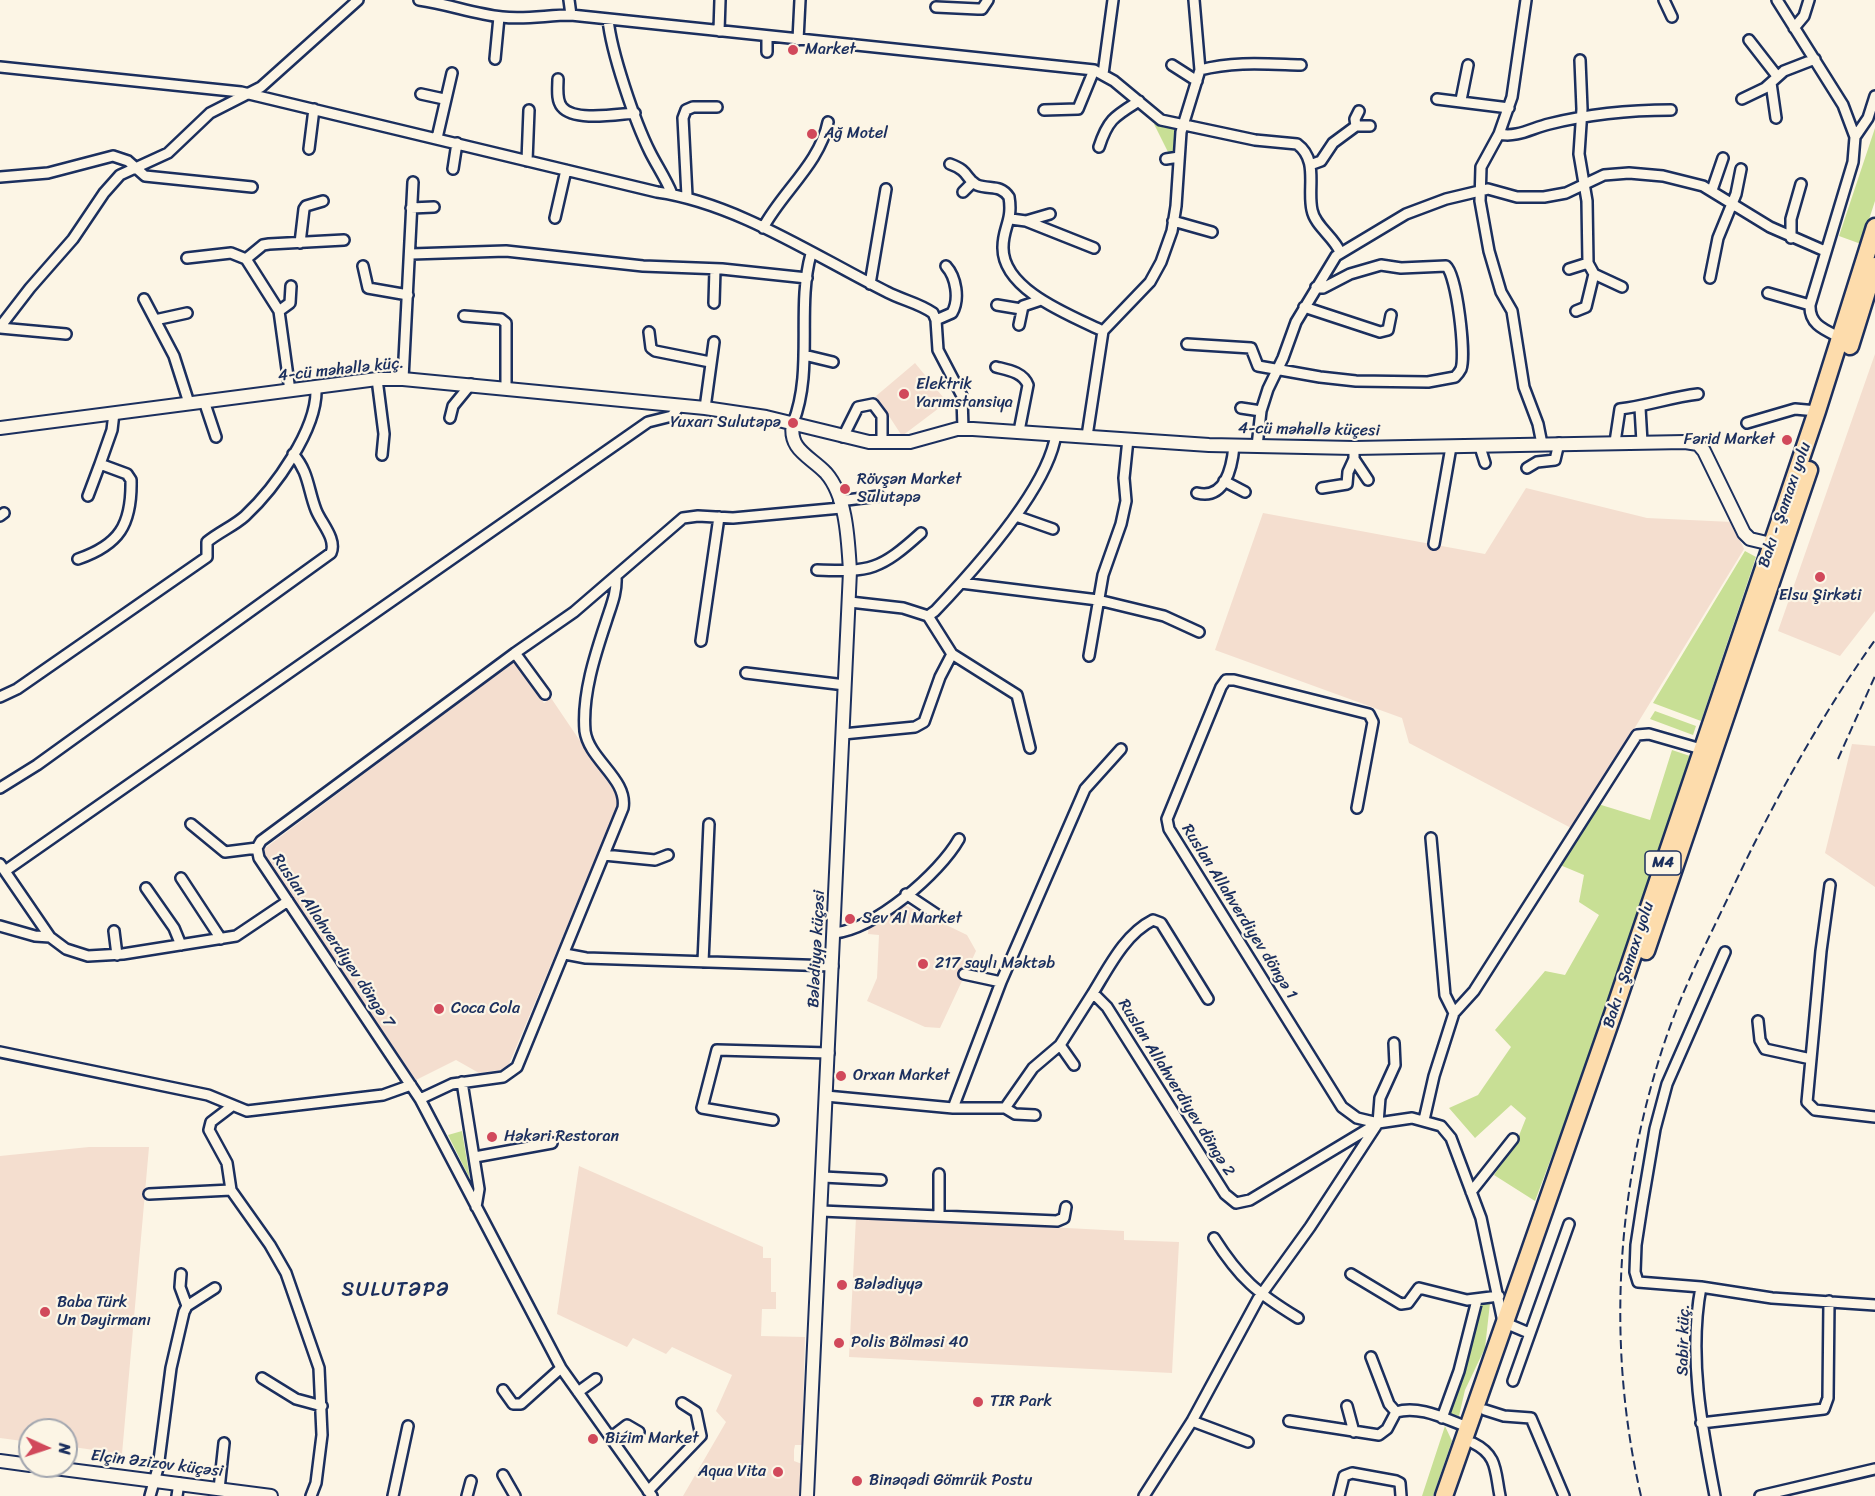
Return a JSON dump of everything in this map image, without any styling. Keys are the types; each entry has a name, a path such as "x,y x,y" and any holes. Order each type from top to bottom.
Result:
{"highway":[{"name":"Bakı - Şamaxı yolu","path":"1444,1496 1468,1427 1516,1328 1613,1014 1817,411 1875,227"},
{"name":"Bakı - Şamaxı yolu","path":"1455,1496 1516,1328 1663,900 1875,266"}],"street":[{"path":"0,328 24,295 73,239 111,183 134,166 168,153 210,113 251,94 316,40 358,0"},
{"path":"419,0 499,17 571,15 1098,72 1139,101 1158,118 1256,140 1297,144 1306,154 1310,165 1312,213 1335,241 1340,252"},
{"path":"569,0 571,15"},
{"path":"719,32 720,0"},
{"path":"798,40 800,0"},
{"path":"936,7 982,9 988,0"},
{"path":"1044,110 1078,110 1098,72 1113,0"},
{"path":"1087,436 1103,331 1108,323 1140,296 1156,273 1173,221 1183,123 1200,70 1194,0"},
{"path":"1526,0 1519,60 1509,108 1499,134 1484,159 1480,211 1488,251 1501,292 1511,308 1524,387 1538,424 1542,444"},
{"path":"1664,0 1672,17"},
{"path":"1776,0 1843,105 1855,137 1853,162 1810,305 1811,318 1815,324 1841,338"},
{"path":"1794,28 1804,16 1809,0"},
{"path":"495,59 499,17"},
{"path":"608,19 611,39 635,113 650,151 672,194"},
{"path":"767,37 767,52"},
{"path":"1749,40 1774,79 1776,118"},
{"path":"1742,99 1774,79 1815,59"},
{"path":"1580,60 1582,118 1580,154 1588,217 1588,263 1594,274 1622,287"},
{"path":"1200,70 1243,62 1301,65"},
{"path":"1172,65 1197,81"},
{"path":"1461,100 1468,65"},
{"path":"0,67 251,94 527,161 687,196 763,228 870,284 925,308 936,320 938,350 962,396 963,429"},
{"path":"437,138 444,99 452,73"},
{"path":"558,80 558,101 562,108 571,113 582,116 635,113"},
{"path":"421,94 444,99"},
{"path":"1855,137 1868,118 1875,96"},
{"path":"1437,99 1461,100 1509,108"},
{"path":"1099,147 1106,126 1112,118 1139,101"},
{"path":"687,196 683,118 686,110 693,107 717,107"},
{"path":"309,149 314,109"},
{"path":"527,161 529,110"},
{"path":"1499,134 1515,135 1549,124 1634,110 1671,110"},
{"path":"1356,126 1355,120 1359,111"},
{"path":"763,228 772,210 818,150 828,122"},
{"path":"1310,165 1321,161 1333,143 1356,126 1370,126"},
{"path":"453,169 457,143"},
{"path":"0,177 59,171 113,156 134,166 141,174 152,177 252,187"},
{"path":"1166,159 1179,157"},
{"path":"1712,190 1723,158"},
{"path":"950,164 966,171 973,182 1005,191 1009,197 1011,219 1004,237 1004,259 1014,276 1041,300 1103,331"},
{"path":"1710,278 1718,238 1732,203 1741,169"},
{"path":"555,218 566,170"},
{"path":"1257,446 1261,411 1304,307 1316,287 1340,252 1414,211 1480,190 1495,190 1517,197 1544,198 1566,193 1604,175 1629,173 1678,178 1712,190 1791,238 1825,251"},
{"path":"403,379 413,182"},
{"path":"963,192 973,182"},
{"path":"1791,238 1791,219 1801,184"},
{"path":"870,284 886,189"},
{"path":"300,243 304,209 306,206 323,201"},
{"path":"411,208 434,207"},
{"path":"1026,221 1050,214"},
{"path":"1011,219 1026,221 1094,248"},
{"path":"1173,221 1212,232"},
{"path":"246,259 263,245 344,240"},
{"path":"411,254 506,251 643,266 715,269 807,278"},
{"path":"187,258 231,253 246,259 279,311 290,391"},
{"path":"793,423 798,407 804,355 807,278 811,254"},
{"path":"1569,269 1588,263"},
{"path":"1187,344 1251,348 1258,366 1331,379 1419,382 1455,377 1461,370 1460,322 1452,275 1446,266 1401,268 1381,265 1350,274 1323,288 1316,287"},
{"path":"363,266 368,288 408,295"},
{"path":"936,320 952,313 956,303 954,280 946,266"},
{"path":"714,303 715,269"},
{"path":"1576,311 1586,307 1594,274"},
{"path":"279,311 290,303 291,286"},
{"path":"1768,293 1810,305"},
{"path":"144,299 174,356 189,403"},
{"path":"1019,325 1023,306 1041,300"},
{"path":"997,306 1021,309"},
{"path":"1304,307 1380,332 1388,330 1391,315"},
{"path":"155,320 187,313"},
{"path":"465,316 501,319 506,322 506,388"},
{"path":"0,328 66,334"},
{"path":"649,332 651,348 710,362"},
{"path":"705,408 714,342"},
{"path":"804,355 833,362"},
{"path":"996,367 1015,372 1026,379 1028,385 1018,431"},
{"name":"4-cü məhəllə küç.","path":"0,428 204,401 377,380 403,379 680,405 793,423"},
{"path":"377,380 384,434 382,455"},
{"path":"450,418 453,406 471,384"},
{"path":"0,697 17,688 205,559 207,542 244,517 293,454 310,420 316,388"},
{"path":"1615,442 1620,409 1640,408 1663,399 1698,394"},
{"path":"204,401 216,437"},
{"path":"288,901 247,931 221,939 117,955 88,956 75,953 50,937 3,868 648,422 672,416 680,405"},
{"path":"843,437 858,407 873,405 882,416 882,442"},
{"path":"1241,408 1261,411"},
{"path":"1640,408 1642,442"},
{"path":"1747,423 1795,409 1817,411"},
{"path":"88,496 112,430 114,413"},
{"name":"4-cü məhəllə küçesi","path":"793,423 843,437 882,442 910,442 963,429 1354,454 1559,443 1698,444 1708,459 1744,533 1750,539 1772,544"},
{"name":"Bələdiyyə küçəsi","path":"793,423 793,442 826,474 840,505 850,571 835,933 807,1496"},
{"path":"928,616 961,583 1016,516 1052,453 1056,434"},
{"path":"1089,656 1103,576 1121,524 1126,501 1124,478 1128,439"},
{"path":"1527,468 1537,462 1555,460 1559,443"},
{"path":"1197,493 1209,496 1224,481 1232,465 1234,446"},
{"path":"1434,544 1451,447"},
{"path":"1480,447 1485,463"},
{"path":"0,788 46,758 331,553 332,541 315,507 307,476 293,454"},
{"path":"1354,454 1368,480"},
{"path":"1322,488 1347,484 1354,454"},
{"path":"78,559 101,551 119,537 125,526 131,480 127,474 100,464"},
{"path":"1224,481 1245,492"},
{"name":"Ruslan Allahverdiyev döngə 7","path":"650,1493 561,1368 420,1100 259,858 257,848 261,841 574,612 683,518 719,517 840,505 879,496"},
{"path":"1016,516 1053,529"},
{"path":"701,641 719,517"},
{"path":"817,570 850,571 883,565 921,534"},
{"path":"420,1100 446,1086 503,1077 517,1066 565,954 623,808 623,795 591,750 587,740 585,715 596,654 616,592 616,577"},
{"path":"961,583 1098,600 1164,616 1199,632"},
{"path":"850,602 903,608 928,616 952,654 1017,695 1030,748"},
{"path":"515,653 545,694"},
{"path":"843,734 915,727 924,722 940,677 952,654"},
{"path":"746,673 845,684"},
{"name":"Ruslan Allahverdiyev döngə 1","path":"1357,808 1373,723 1369,714 1234,680 1226,680 1221,687 1167,819 1169,830 1342,1107 1357,1118 1378,1123"},
{"path":"1516,1328 1499,1296 1481,1218 1451,1138 1441,1126 1424,1120 1431,1086 1454,1013 1480,981 1637,735 1649,734 1701,749"},
{"path":"953,1108 1001,982 1086,789 1121,749"},
{"path":"192,824 225,852 257,848"},
{"path":"703,962 709,824"},
{"path":"1431,838 1444,995 1454,1013"},
{"path":"835,933 849,931 867,924 946,861 959,839"},
{"path":"604,855 655,860 668,855"},
{"path":"181,878 221,939"},
{"path":"1830,885 1821,951 1807,1102 1810,1108 1875,1117"},
{"path":"146,888 174,928 181,945"},
{"path":"906,894 939,916"},
{"path":"1093,993 1122,948 1134,935 1154,920 1161,923 1208,999"},
{"path":"0,926 34,936 50,937"},
{"path":"114,931 117,955"},
{"path":"1701,1287 1638,1282 1635,1272 1636,1245 1655,1129 1667,1084 1725,952"},
{"path":"565,954 586,958 833,966"},
{"path":"964,974 1001,982"},
{"name":"Ruslan Allahverdiyev döngə 2","path":"1005,1108 1033,1068 1060,1045 1093,993 1107,1007 1225,1194 1236,1203 1250,1200 1378,1123 1399,1119 1424,1120"},
{"path":"1758,1021 1760,1040 1765,1049 1811,1059"},
{"path":"1144,1496 1192,1420 1261,1295 1310,1227 1378,1123 1380,1098 1395,1065 1395,1044"},
{"path":"1060,1045 1074,1065"},
{"path":"773,1120 702,1108 717,1050 829,1053"},
{"path":"0,1052 208,1095 247,1111 383,1095 411,1085"},
{"path":"462,1082 475,1157 479,1195 476,1207"},
{"path":"826,1096 953,1108 1005,1108 1015,1114 1035,1115"},
{"path":"231,1106 208,1126 227,1163 231,1190 286,1273 318,1368 322,1435 316,1483 311,1496"},
{"path":"1471,1192 1513,1139"},
{"path":"475,1157 552,1143"},
{"path":"939,1174 939,1216"},
{"path":"823,1177 881,1180"},
{"path":"149,1194 231,1190"},
{"path":"821,1211 1057,1221 1064,1218 1066,1207"},
{"path":"1513,1381 1516,1328 1569,1224"},
{"path":"1214,1238 1236,1271 1261,1295 1298,1318"},
{"path":"150,1496 155,1480 171,1368 187,1306 180,1287 182,1274"},
{"path":"1351,1274 1401,1304 1408,1303 1419,1288 1477,1300 1499,1296"},
{"name":"Sabir küç.","path":"1714,1496 1701,1423 1696,1343 1701,1287 1772,1298 1875,1305"},
{"path":"187,1306 215,1288"},
{"path":"1442,1418 1459,1371 1477,1300"},
{"path":"1701,1423 1824,1409 1828,1398 1828,1301"},
{"path":"1371,1357 1389,1404 1395,1412"},
{"path":"503,1390 513,1404 521,1404 561,1368"},
{"path":"262,1378 296,1399 322,1406"},
{"path":"578,1392 596,1379"},
{"path":"650,1493 701,1436 696,1412 681,1402"},
{"path":"1347,1406 1354,1432"},
{"path":"1395,1412 1413,1410 1468,1427"},
{"path":"1485,1410 1504,1416 1531,1418 1535,1422 1564,1496"},
{"path":"1289,1421 1379,1435 1387,1429 1395,1412"},
{"path":"1192,1420 1248,1442"},
{"path":"610,1438 627,1425 639,1432"},
{"path":"393,1496 408,1426"},
{"path":"219,1489 224,1443"},
{"path":"1473,1443 1486,1449 1491,1455 1500,1496"},
{"path":"0,1461 18,1463"},
{"path":"1760,1496 1875,1469"},
{"name":"Elçin Əzizov küçəsi","path":"78,1471 155,1480 178,1490 219,1489 271,1496"},
{"path":"1339,1496 1344,1476 1352,1473 1396,1481 1400,1483 1401,1496"},
{"path":"503,1475 514,1496"},
{"path":"467,1496 471,1481"}],"shaded area":[{"path":"1875,354 1875,611 1840,656 1778,631"},
{"name":"Elektrik Yarımstansiya","path":"915,363 947,402 902,436 876,396"},
{"path":"1526,488 1647,518 1732,522 1744,549 1573,829 1409,743 1402,718 1215,650 1263,513 1485,554"},
{"path":"514,661 544,703 551,698 620,800 507,1069 479,1073 456,1060 416,1080 260,852"},
{"path":"1852,744 1875,746 1875,887 1825,853"},
{"name":"217 saylı Məktəb","path":"905,905 967,935 976,951 940,1028 925,1027 867,1001 877,978 879,935 868,934 869,926"},
{"name":"Baba Türk Un Dəyirmanı","path":"89,1147 149,1147 122,1454 78,1448 78,1418 18,1418 18,1440 0,1438 0,1156"},
{"path":"579,1166 763,1247 763,1258 771,1258 771,1292 776,1292 776,1309 762,1309 761,1336 805,1337 802,1445 795,1445 794,1450 794,1461 802,1464 800,1496 683,1496 726,1422 716,1411 732,1375 672,1347 666,1354 633,1338 627,1347 557,1314"},
{"path":"856,1217 1124,1231 1124,1240 1179,1242 1172,1373 849,1357"}],"green space":[{"path":"1154,124 1177,126 1175,152 1169,154"},
{"path":"1875,128 1875,201 1861,244 1839,236"},
{"path":"1745,551 1756,557 1701,721 1653,703"},
{"path":"1655,711 1696,726 1693,735 1650,719"},
{"path":"1672,750 1693,757 1612,996 1535,1201 1494,1175 1516,1143 1526,1118 1511,1105 1475,1138 1449,1108 1478,1095 1511,1047 1495,1030 1545,971 1565,975 1599,915 1579,902 1584,875 1560,865 1598,804 1650,820"},
{"path":"462,1131 470,1179 448,1135"},
{"path":"1490,1303 1485,1348 1465,1390 1459,1416 1450,1414 1478,1305"},
{"path":"1445,1426 1452,1441 1433,1496 1422,1496"}],"railway":[{"path":"1641,1496 1630,1439 1623,1381 1620,1323 1627,1208 1636,1150 1649,1094 1681,999 1750,852 1818,728 1875,640"},
{"path":"1838,759 1875,676"}],"place":[{"name":"Market","path":"793,50"},
{"name":"Ağ Motel","path":"812,134"},
{"name":"Elektrik Yarımstansiya","path":"904,394"},
{"name":"Yuxarı Sulutəpə","path":"793,423"},
{"name":"Fərid Market","path":"1787,440"},
{"name":"Rövşən Market Sulutəpə","path":"845,489"},
{"name":"Elsu Şirkəti","path":"1820,577"},
{"name":"Sev Al Market","path":"850,919"},
{"name":"217 saylı Məktəb","path":"923,964"},
{"name":"Coca Cola","path":"439,1009"},
{"name":"Orxan Market","path":"841,1076"},
{"name":"Həkəri Restoran","path":"492,1137"},
{"name":"Bələdiyyə","path":"842,1285"},
{"name":"Baba Türk Un Dəyirmanı","path":"45,1312"},
{"name":"Polis Bölməsi 40","path":"839,1343"},
{"name":"TIR Park","path":"978,1402"},
{"name":"Bizim Market","path":"593,1439"},
{"name":"Aqua Vita","path":"778,1472"},
{"name":"Binəqədi Gömrük Postu","path":"857,1481"}],"district":[{"name":"SULUTƏPƏ","path":"396,1291"}]}
